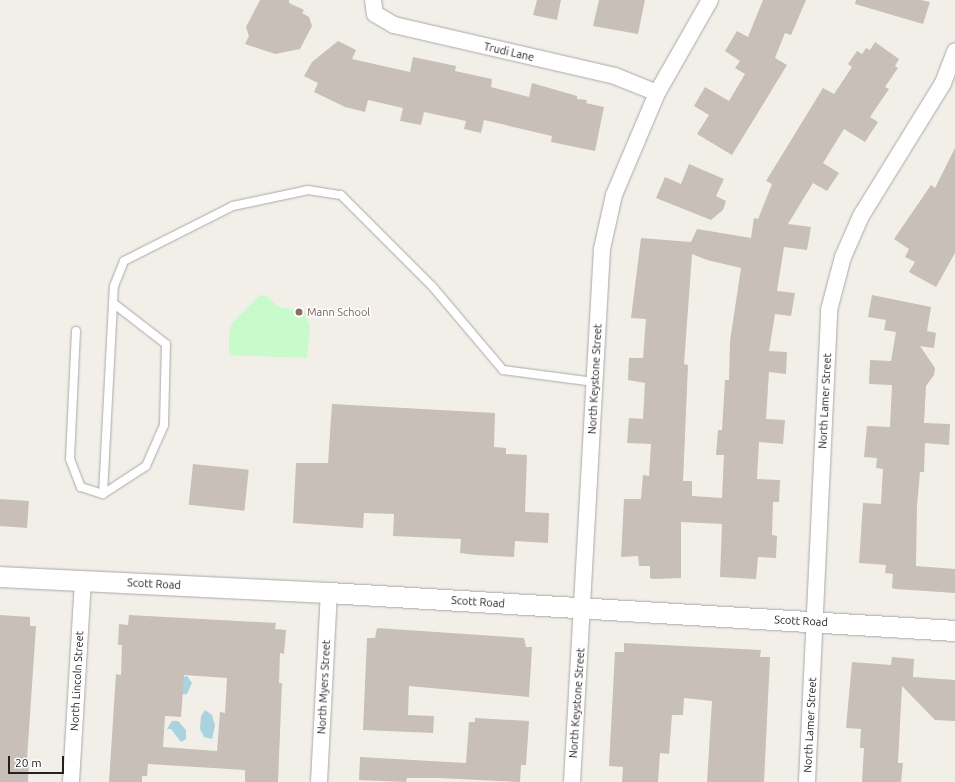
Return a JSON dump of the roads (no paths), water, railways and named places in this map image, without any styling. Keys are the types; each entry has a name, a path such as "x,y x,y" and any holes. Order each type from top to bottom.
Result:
{"street":[{"name":"Trudi Lane","path":"374,0 375,14 394,25 615,76 657,93"},
{"name":"North Keystone Street","path":"572,782 602,249 614,195 657,93 710,0"},
{"name":"North Lamer Street","path":"807,782 830,310 843,257 861,216 943,83 955,51"},
{"name":"Scott Road","path":"0,577 329,593 955,631"},
{"name":"North Lincoln Street","path":"71,782 83,581"},
{"name":"North Myers Street","path":"319,782 329,593"}],"lane":[{"path":"103,494 114,286 124,261 233,206 308,190 341,195 432,286 503,370 594,382"},
{"path":"103,494 146,466 164,426 166,344 113,303"},
{"path":"76,331 70,459 81,487 103,494"}],"water":[{"path":"187,676 192,683 187,694 176,695 182,677"},
{"path":"205,710 212,715 215,726 212,739 204,737 200,729 201,716"},
{"path":"172,721 178,721 186,730 186,739 181,742 171,729 167,729"}],"place":[{"name":"Mann School","path":"299,312"}]}
